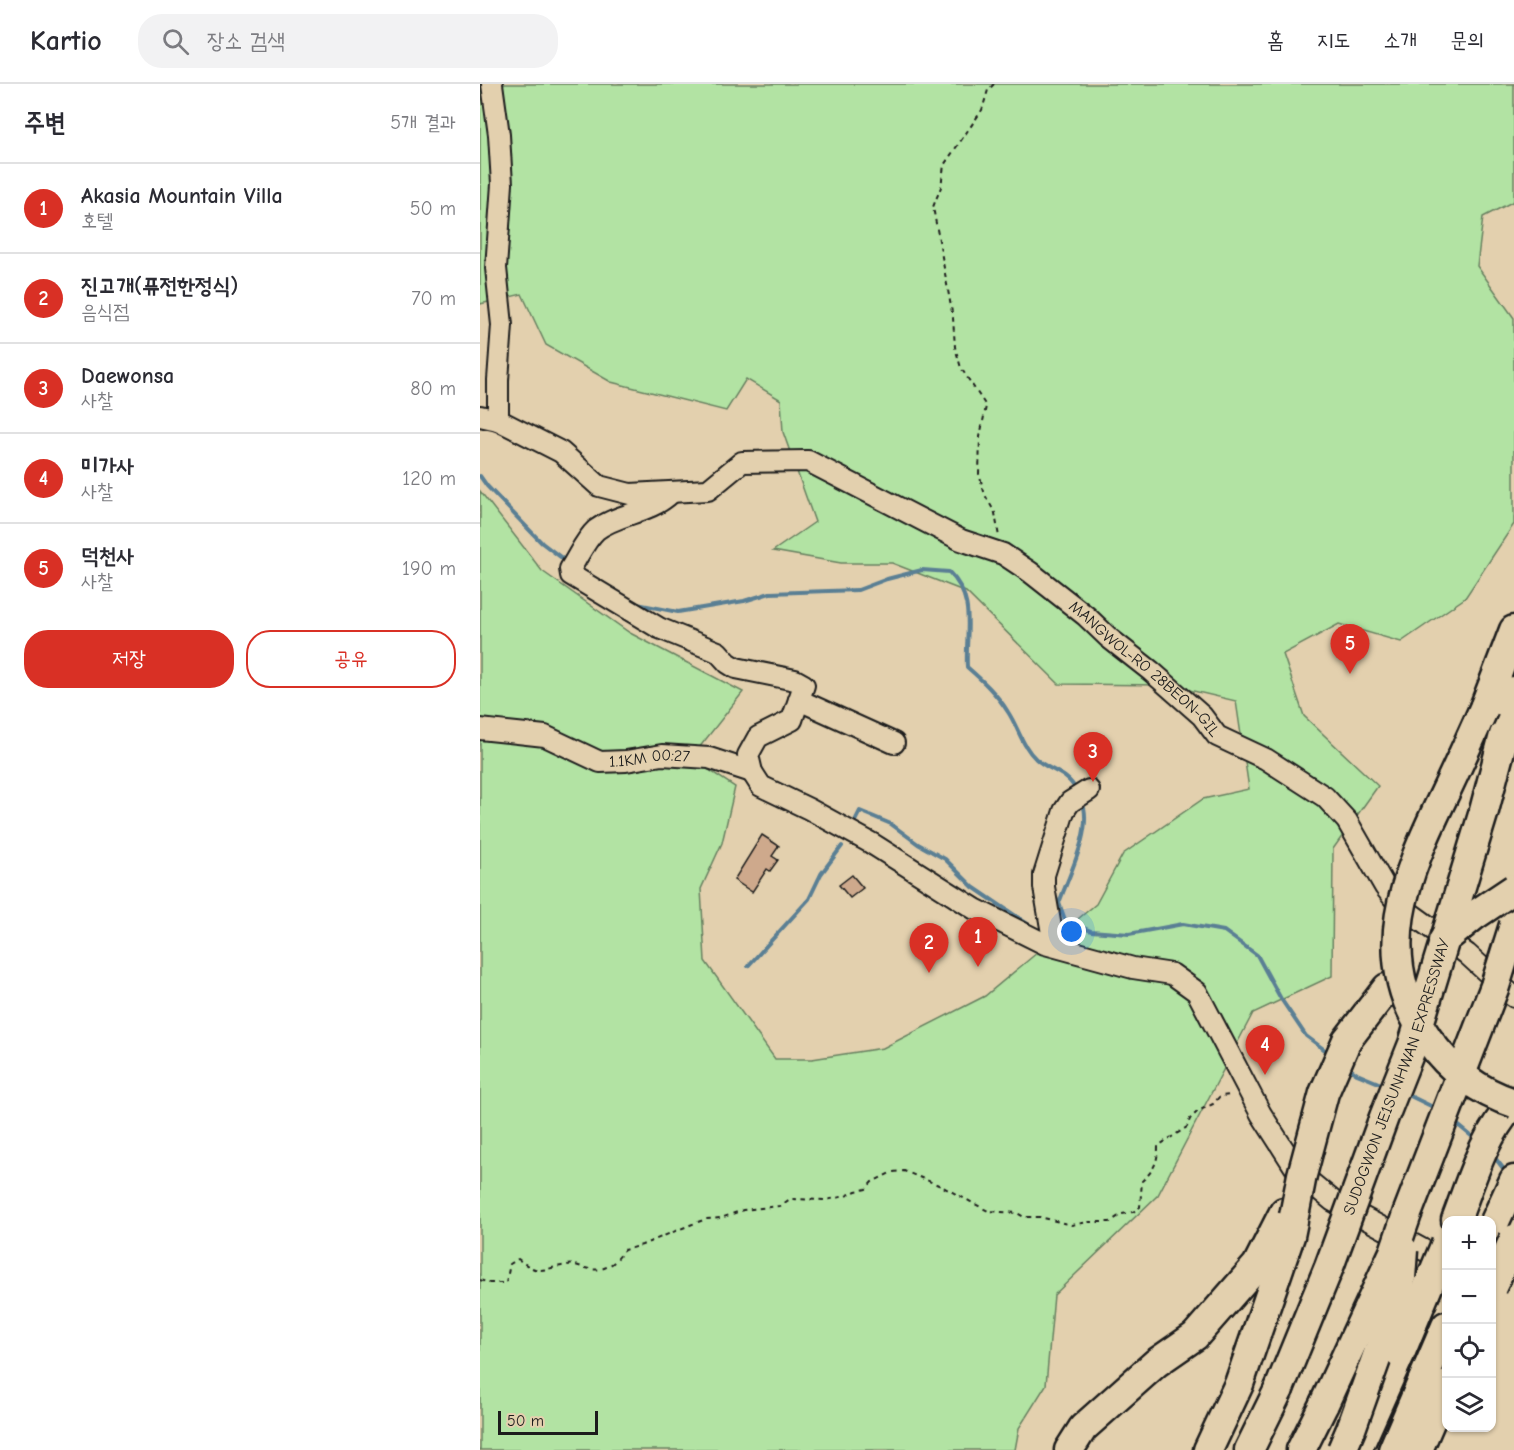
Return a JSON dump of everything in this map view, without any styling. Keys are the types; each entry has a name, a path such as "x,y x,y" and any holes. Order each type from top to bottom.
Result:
{"highway":[{"path":"1458,1216 1479,1161 1503,1115 1514,1103 1468,1080 1431,1043 1409,1006 1398,962 1399,918 1410,871 1484,708 1514,630"},
{"name":"SUDOGWON JE1SUNHWAN EXPRESSWAY","path":"1250,1450 1279,1389 1329,1267 1413,1044 1484,811 1514,691"},
{"path":"1069,1450 1083,1428 1156,1363 1195,1336 1257,1265 1289,1214 1324,1093 1347,1040 1387,988 1475,915 1514,889"},
{"path":"1301,1450 1394,1252 1495,986 1514,925"},
{"path":"1496,1218 1514,1180"},
{"path":"1209,1450 1239,1384 1290,1236 1289,1214"},
{"path":"1342,1450 1400,1292 1407,1214"},
{"path":"1496,1277 1514,1239"},
{"path":"1358,1450 1442,1254"},
{"path":"1393,1450 1442,1337"},
{"path":"1418,1450 1442,1394"}],"street":[{"path":"492,84 499,135 502,184 496,268 502,325 498,380 489,418 561,452 599,486 630,494 671,493"},
{"name":"MANGWOL-RO 28BEON-GIL","path":"671,493 708,490 742,462 808,461 962,540 1004,554 1086,616 1109,638 1151,671 1202,716 1217,736 1266,759 1325,797 1347,821 1385,887 1399,905 1467,954 1514,997"},
{"path":"671,493 662,502 637,514 605,524 594,532 570,569 571,575 659,628 718,652 736,668 795,680 804,685 792,720 758,737 748,754 752,772 761,786 871,843 975,909 1045,944 1133,968 1172,974 1197,992 1261,1114 1298,1172 1333,1201 1442,1260"},
{"path":"799,700 894,743"},
{"name":"1.1KM 00:27","path":"480,729 545,736 600,762 626,761 662,755 710,758 752,772"},
{"path":"1054,945 1044,875 1064,811 1070,802 1089,790"},
{"path":"1496,1259 1514,1255"}],"path":[{"path":"994,84 988,90 982,110 944,165 941,187 933,207 953,318 955,347 961,368 986,406 980,437 979,474 985,495 995,513 1004,554"},
{"path":"480,1280 489,1283 506,1283 510,1264 518,1259 538,1270 548,1270 567,1264 591,1269 606,1268 616,1261 624,1250 706,1220 721,1218 743,1210 780,1206 790,1199 813,1201 846,1196 866,1189 872,1182 892,1172 904,1171 941,1186 988,1211 1017,1213 1071,1225 1110,1222 1140,1207 1142,1181 1151,1173 1156,1164 1158,1146 1187,1127 1190,1119 1198,1111 1213,1104 1220,1096 1227,1094 1236,1096 1250,1092"}],"green space":[{"path":"480,84 1514,84 1514,201 1483,217 1477,266 1514,318 1514,524 1465,598 1401,642 1339,624 1283,654 1304,716 1378,786 1333,849 1332,976 1253,1013 1158,1195 1054,1295 1046,1385 1019,1428 1015,1450 480,1450 480,491 542,571 630,633 743,692 691,758 735,787 722,843 701,889 705,961 775,1059 812,1059 883,1048 985,996 1096,904 1123,854 1203,799 1249,789 1236,701 1168,685 1059,684 966,592 892,563 841,563 773,551 815,522 783,432 781,400 746,379 726,411 611,382 546,345 522,294 480,304"}],"building":[{"path":"762,835 779,846 772,856 778,860 770,871 767,869 752,892 734,880"},
{"path":"852,875 863,888 850,898 839,885"}],"waterway":[{"path":"480,476 542,543 567,562"},
{"path":"637,604 678,612 744,601 770,593 858,590 887,579 922,570 949,572 958,583 966,605 968,616 967,667 1004,705 1031,754 1041,763 1063,775 1076,790"},
{"path":"1082,802 1085,825 1078,852 1059,903 1065,920 1091,931 1129,934 1183,924 1224,931 1257,955 1281,999 1306,1036 1329,1053"},
{"path":"855,821 860,811 891,824 918,844 945,859 973,887 1032,927"},
{"path":"748,966 809,899 821,874 842,846"},
{"path":"1347,1067 1357,1074 1386,1086"},
{"path":"1404,1093 1435,1108"},
{"path":"1453,1121 1475,1139"},
{"path":"1492,1154 1506,1172"}],"place":[{"name":"덕천사","path":"1350,674"},
{"name":"Daewonsa","path":"1093,782"},
{"name":"Akasia Mountain Villa","path":"978,967"},
{"name":"진고개(퓨전한정식)","path":"929,973"},
{"name":"미가사","path":"1265,1075"}]}
